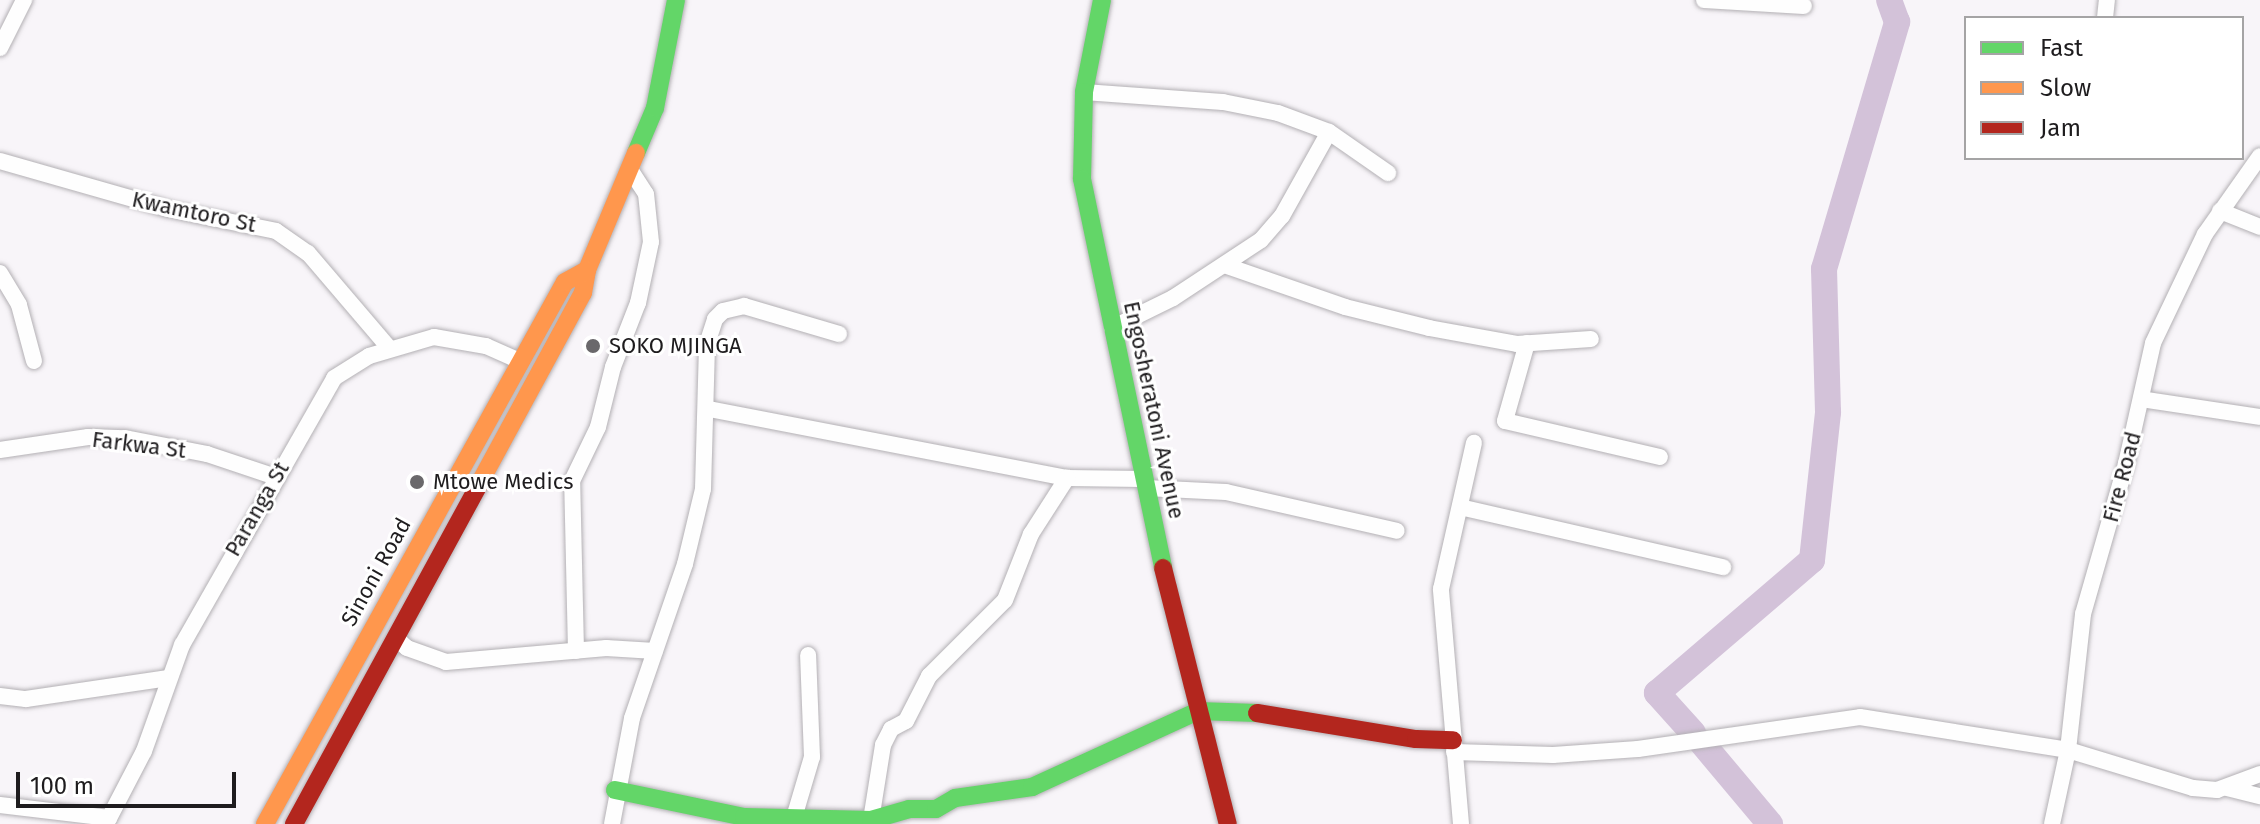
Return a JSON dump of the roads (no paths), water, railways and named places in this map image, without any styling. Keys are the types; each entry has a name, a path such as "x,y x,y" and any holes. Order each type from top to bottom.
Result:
{"street":[{"path":"0,48 24,0"},
{"name":"Sinoni Road","path":"294,824 583,293 587,270 655,108 676,0"},
{"name":"Engosheratoni Avenue","path":"1102,0 1084,92 1082,179 1144,484 1228,824"},
{"path":"1704,0 1804,6"},
{"path":"1084,92 1250,106 1329,132 1388,173"},
{"path":"1112,328 1173,298 1261,240 1282,216 1329,132"},
{"name":"Fire Road","path":"2052,824 2068,750 2083,614 2161,321 2220,211 2260,156"},
{"name":"Kwamtoro St","path":"0,161 168,209 276,231 316,261 389,348"},
{"path":"576,651 572,481 598,427 613,367 638,303 651,242 646,194 631,171"},
{"path":"2220,211 2260,227"},
{"path":"1224,265 1382,318 1527,343 1591,339"},
{"name":"Sinoni Road","path":"265,824 565,282 587,270"},
{"path":"0,273 19,305 34,361"},
{"path":"612,824 615,790 699,510 709,409 707,344 723,311 744,306 839,334"},
{"name":"Paranga St","path":"108,821 144,751 168,678 276,477 334,378 389,348 451,337 520,361"},
{"path":"1527,343 1505,421 1660,457"},
{"path":"2141,399 2260,417"},
{"path":"709,409 1067,478 1226,492 1397,531"},
{"name":"Farkwa St","path":"0,450 88,437 125,438 207,454 276,477"},
{"path":"1461,824 1441,589 1474,443"},
{"path":"871,822 883,745 891,729 906,721 929,676 1005,600 1031,534 1067,478"},
{"path":"1460,507 1723,567"},
{"path":"397,639 407,648 446,662 576,651 655,651"},
{"path":"793,821 812,757 808,655"},
{"path":"0,696 26,699 168,678"},
{"path":"615,790 744,817 871,822 909,809 936,809 955,798 1032,787 1198,711 1258,713 1453,746 1553,755 1638,749 1860,717 2068,750 2193,788 2226,788 2260,796"},
{"path":"2226,788 2260,774"},
{"path":"0,805 108,821"}],"waterway":[{"path":"1693,733 1657,693 1812,560 1828,412 1824,269 1897,22 1889,0"},
{"path":"1702,743 1770,824"}],"place":[{"name":"SOKO MJINGA","path":"593,346"},
{"name":"Mtowe Medics","path":"417,482"}]}
